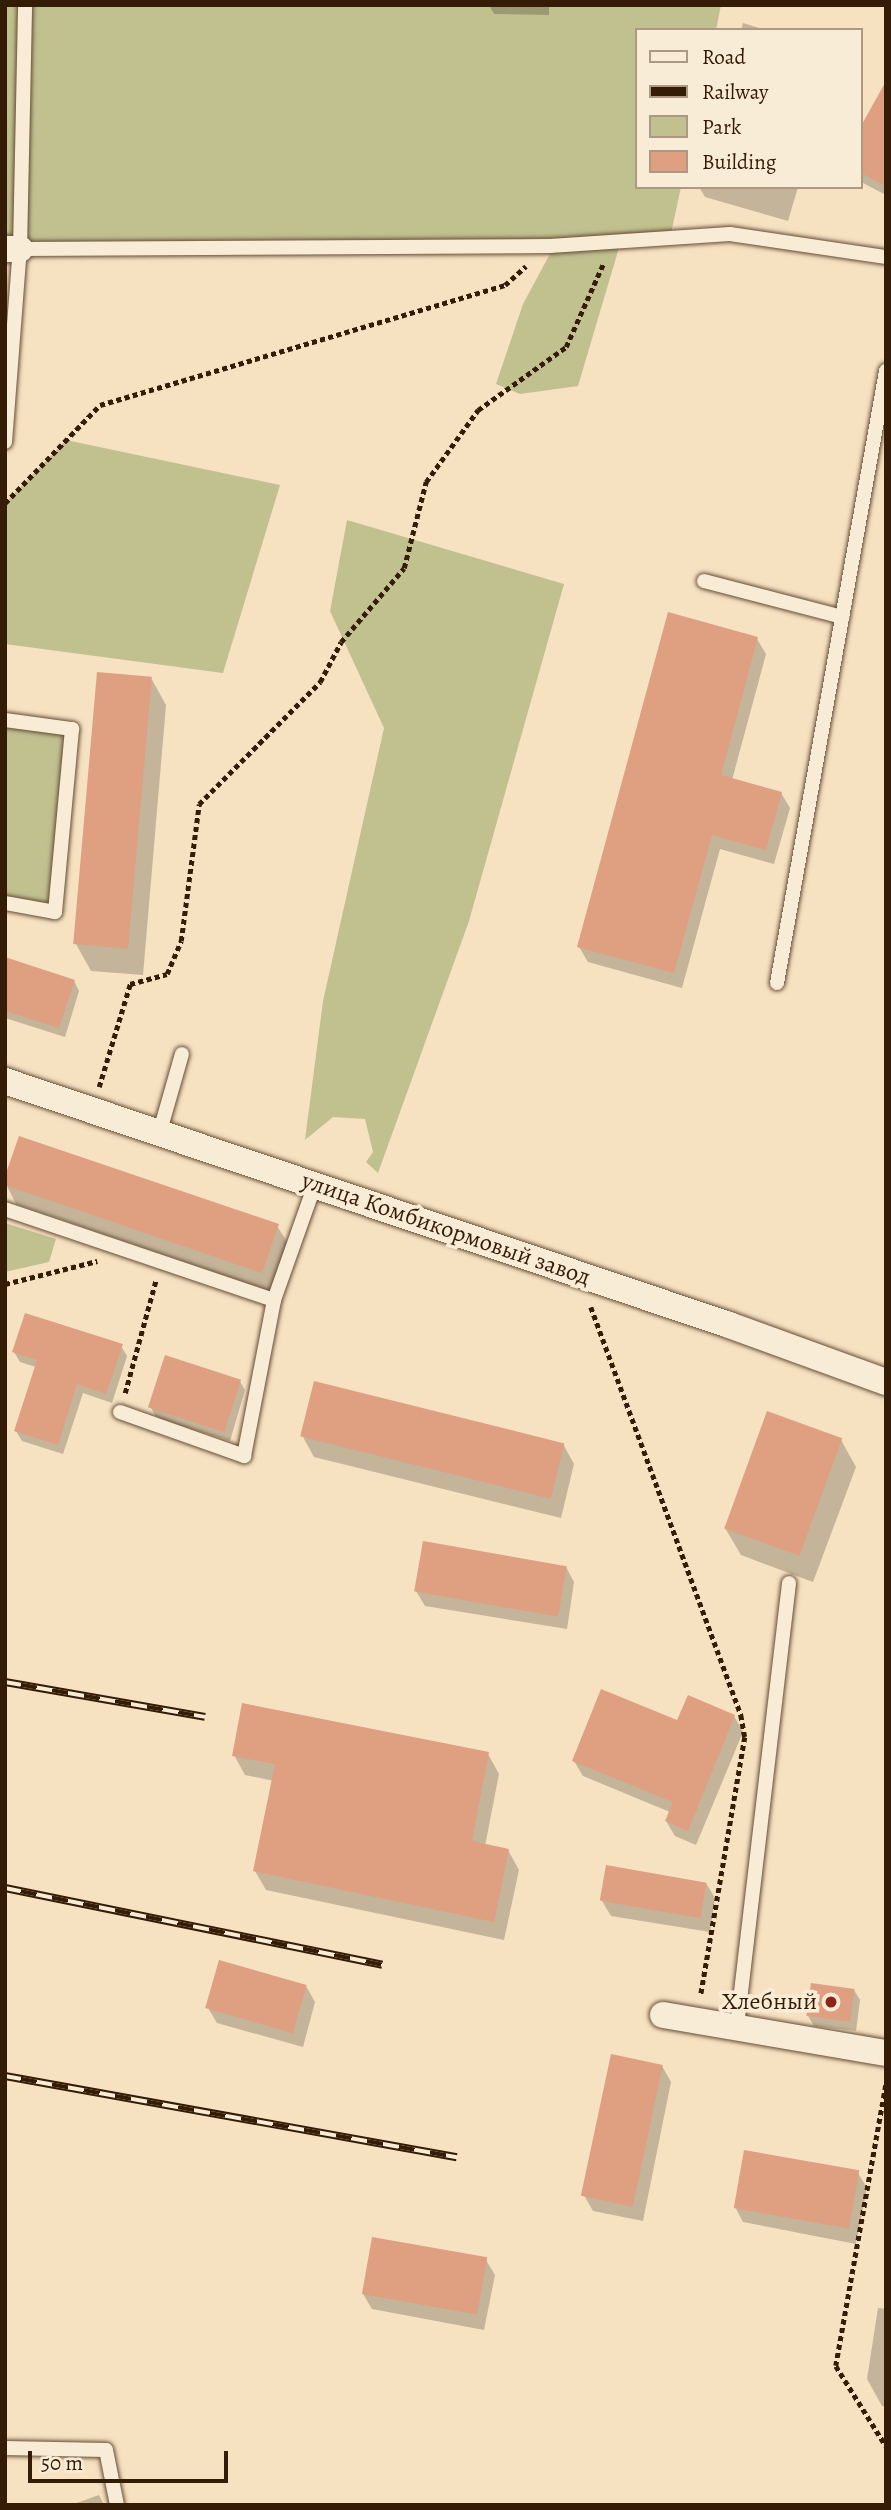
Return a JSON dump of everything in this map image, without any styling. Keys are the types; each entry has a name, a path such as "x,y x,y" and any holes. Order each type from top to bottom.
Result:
{"street":[{"name":"улица Комбикормовый завод","path":"5,1081 160,1131 729,1325 886,1382"},
{"path":"683,2008 737,2026 886,2053"}],"lane":[{"path":"5,442 25,5"},
{"path":"13,249 550,246 730,234 886,257"},
{"path":"777,983 886,371"},
{"path":"704,581 842,617"},
{"path":"5,720 72,729 55,912 5,903"},
{"path":"160,1131 182,1054"},
{"path":"120,1412 244,1456 274,1300 315,1184"},
{"path":"5,1209 274,1300"},
{"path":"737,2026 789,1583"},
{"path":"5,2448 106,2450 117,2505"}],"path":[{"path":"92,1109 130,984 167,974 181,941 199,804 320,682 341,642 404,568 426,482 478,410 566,347 612,242"},
{"path":"5,503 100,405 505,285 550,246"},
{"path":"5,1284 132,1252"},
{"path":"120,1412 161,1262"},
{"path":"589,1299 741,1715 745,1737 683,2008"},
{"path":"886,2085 836,2366 886,2446"}],"green space":[{"path":"5,5 721,5 716,28 636,28 636,189 681,189 670,238 5,242"},
{"path":"621,241 578,386 520,394 496,384 523,304 551,252"},
{"path":"66,440 280,485 223,673 5,644 5,503"},
{"path":"347,520 564,584 469,921 378,1173 366,1162 373,1152 365,1119 333,1117 305,1140 323,1001 384,728 330,611"},
{"path":"5,720 72,729 55,912 5,903"},
{"path":"5,1223 56,1239 49,1262 5,1272"}],"building":[{"path":"886,81 886,186 863,174 863,122"},
{"path":"668,612 758,637 721,775 782,792 766,850 712,835 674,973 577,947"},
{"path":"97,672 152,677 128,949 73,944"},
{"path":"5,957 75,980 59,1028 5,1011"},
{"path":"19,1136 279,1224 262,1273 5,1185 5,1176"},
{"path":"25,1313 123,1344 106,1394 77,1384 58,1445 14,1431 37,1360 12,1352"},
{"path":"165,1355 241,1380 224,1432 148,1407"},
{"path":"314,1381 564,1443 551,1499 300,1436"},
{"path":"767,1411 842,1438 799,1556 724,1528"},
{"path":"423,1541 567,1566 558,1617 414,1591"},
{"path":"601,1689 677,1720 688,1695 735,1715 688,1831 665,1821 673,1802 572,1761"},
{"path":"242,1703 489,1752 472,1841 509,1849 494,1922 253,1871 275,1764 232,1756"},
{"path":"606,1865 706,1883 700,1918 600,1900"},
{"path":"219,1960 306,1985 293,2033 205,2008"},
{"name":"Хлебный","path":"811,1983 855,1989 850,2022 806,2016"},
{"path":"611,2054 663,2065 633,2207 581,2196"},
{"path":"744,2150 859,2170 849,2228 734,2208"},
{"path":"372,2237 487,2257 477,2314 362,2294"}],"railway":[{"path":"5,1682 205,1717"},
{"path":"5,1888 382,1965"},
{"path":"5,2076 457,2157"}],"place":[{"name":"Хлебный","path":"831,2002"}]}
